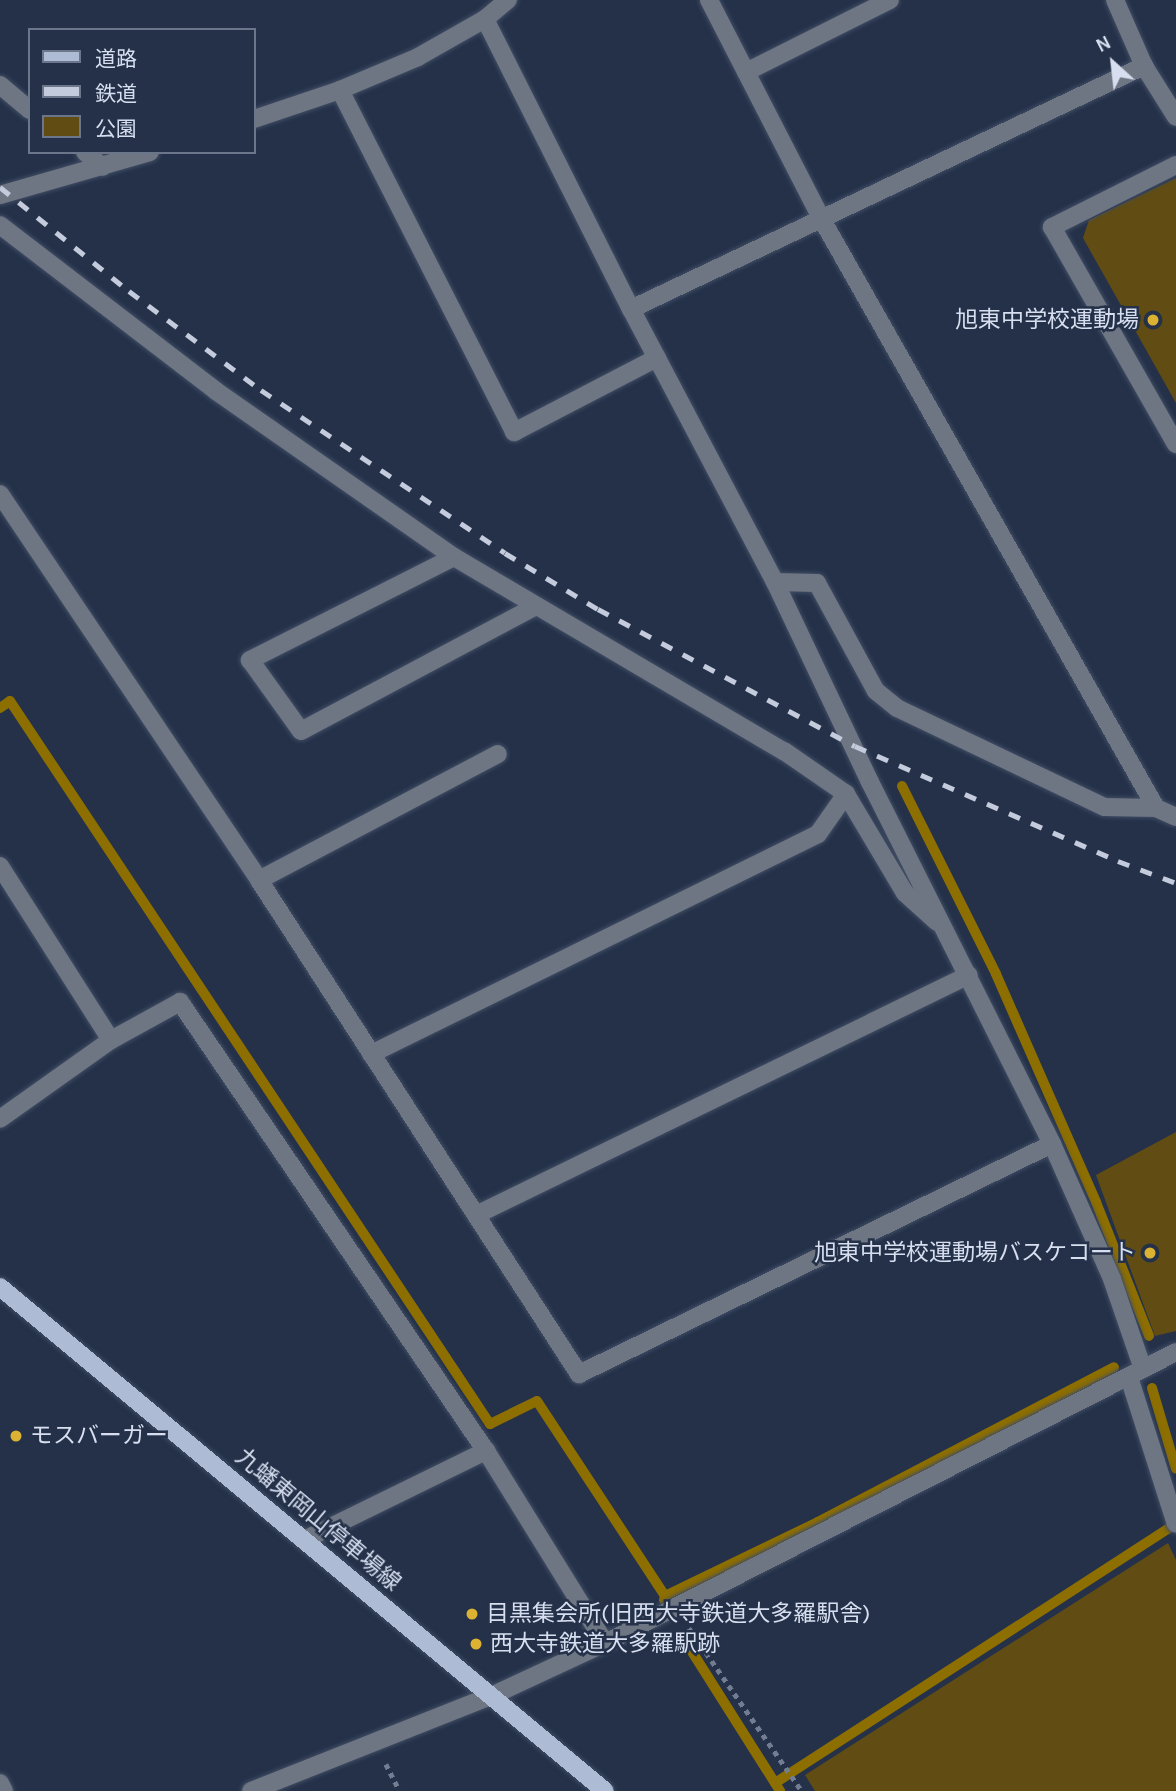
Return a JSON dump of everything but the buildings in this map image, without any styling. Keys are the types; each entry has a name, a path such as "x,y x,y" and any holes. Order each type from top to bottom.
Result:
{"main road":[{"name":"九蟠東岡山停車場線","path":"0,1287 606,1791"}],"street":[{"path":"256,118 340,90 418,57 485,19 508,0"},
{"path":"709,0 821,218 1156,807"},
{"path":"746,72 890,0"},
{"path":"1115,0 1144,66 1176,117"},
{"path":"485,19 631,309 775,582 870,782 1052,1144 1112,1279 1174,1519"},
{"path":"631,309 1144,66"},
{"path":"0,85 28,108"},
{"path":"340,90 514,432 657,358"},
{"path":"87,154 103,167"},
{"path":"0,195 144,154"},
{"path":"1176,164 1052,227 1176,444"},
{"path":"0,225 216,391 454,557 784,751 846,794 905,893 947,931"},
{"path":"0,494 259,880 579,1374 1052,1144"},
{"path":"454,557 250,660 301,731 536,606"},
{"path":"775,582 817,583 877,691 897,708 1105,807 1156,807 1176,817"},
{"path":"259,880 498,754"},
{"path":"371,1054 818,834 846,794"},
{"path":"0,866 111,1040"},
{"path":"476,1215 969,975"},
{"path":"0,1119 111,1040 180,1002 486,1451 605,1643"},
{"path":"261,1789 491,1696 605,1643 1176,1352"},
{"path":"304,1540 486,1451"},
{"path":"0,1783 4,1791"}],"path":[{"path":"676,1609 802,1791"}],"green space":[{"name":"旭東中学校運動場","path":"1176,178 1176,403 1083,238 1089,220"},
{"name":"旭東中学校運動場バスケコート","path":"1176,1132 1176,1331 1155,1336 1096,1175"},
{"path":"1168,1543 1176,1560 1176,1791 815,1791 805,1775"}],"waterway":[{"path":"0,708 10,701 490,1424 537,1401 665,1596 664,1600"},
{"path":"902,786 996,974 1096,1202 1149,1336"},
{"path":"665,1596 818,1522 1114,1367"},
{"path":"1152,1388 1176,1469"},
{"path":"775,1783 1176,1524"},
{"path":"684,1639 780,1791"}],"railway":[{"path":"0,187 129,291 261,390 505,553 598,609 855,746 1118,861 1176,883"}],"place":[{"name":"旭東中学校運動場","path":"1153,320"},
{"name":"旭東中学校運動場バスケコート","path":"1150,1253"},
{"name":"モスバーガー","path":"16,1436"},
{"name":"目黒集会所(旧西大寺鉄道大多羅駅舎)","path":"472,1614"},
{"name":"西大寺鉄道大多羅駅跡","path":"476,1644"}]}
